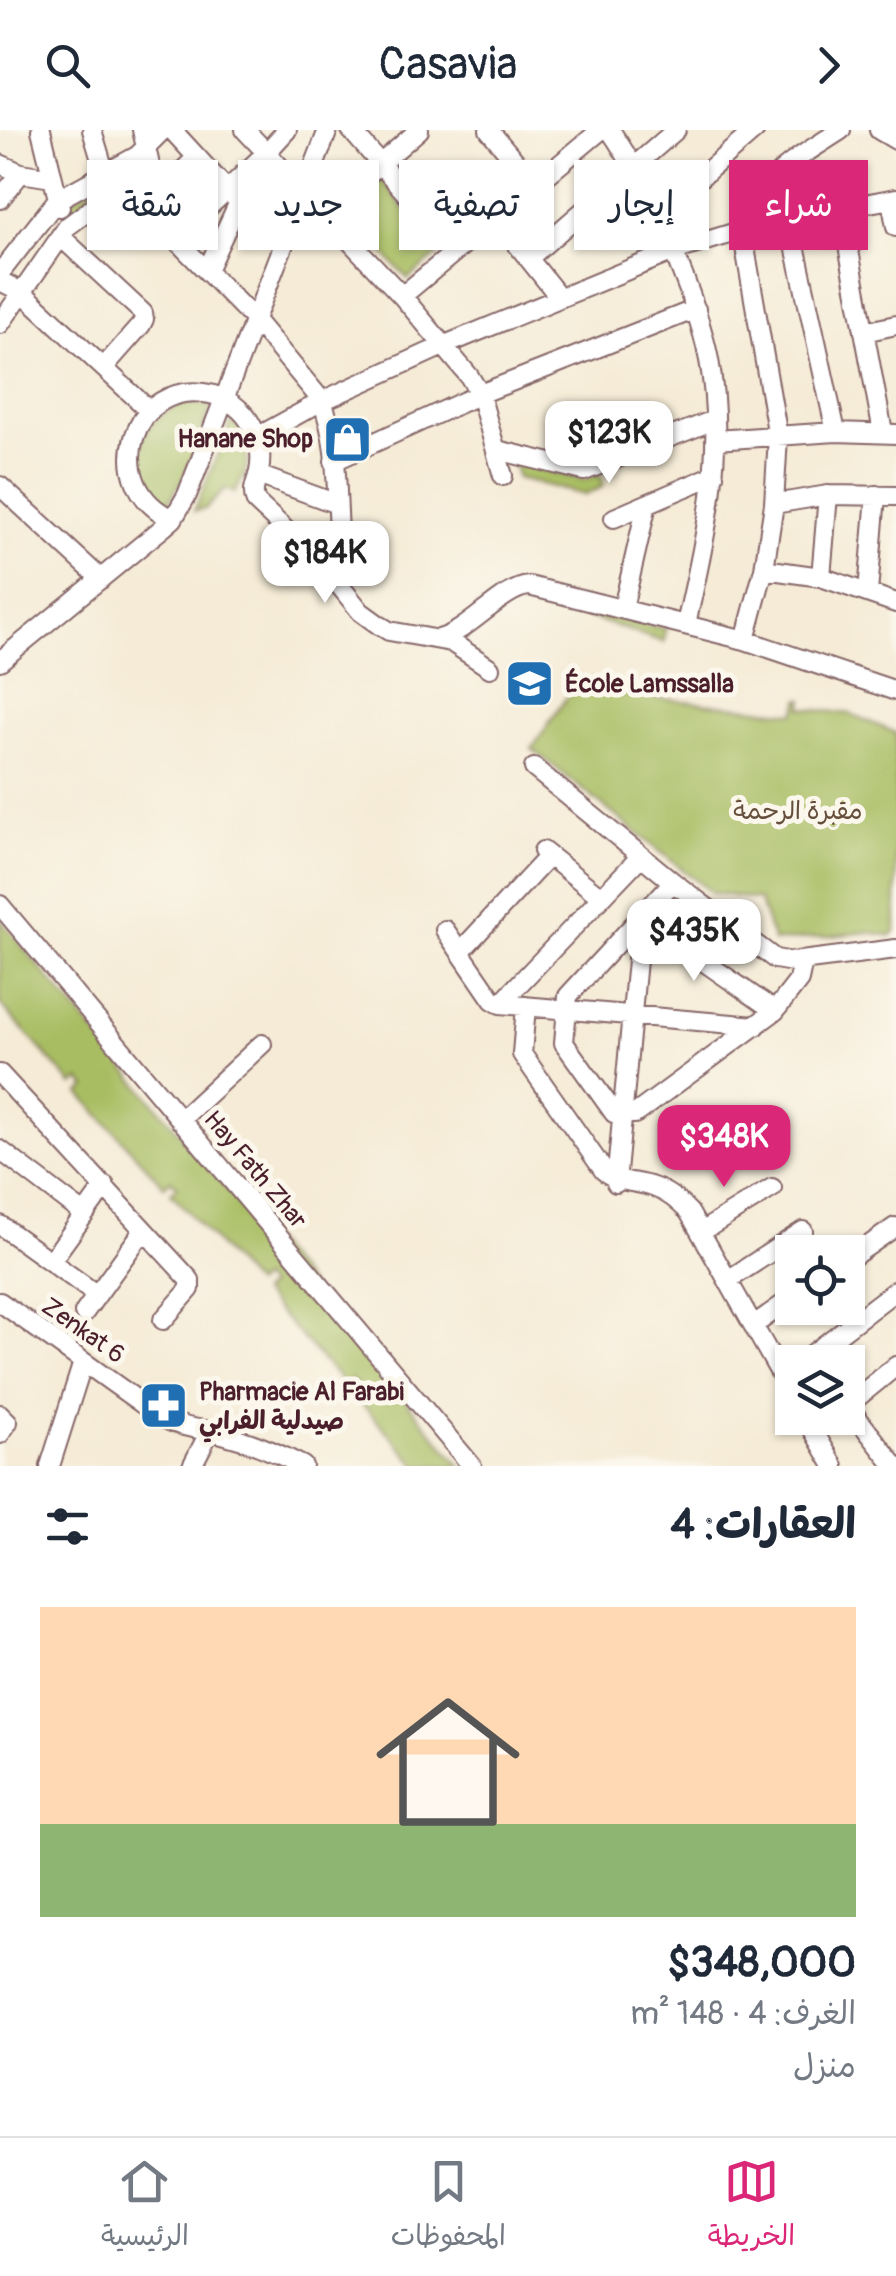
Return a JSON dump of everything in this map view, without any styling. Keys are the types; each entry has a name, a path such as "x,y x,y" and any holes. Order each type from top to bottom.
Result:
{"street":[{"path":"41,130 64,231 143,312 143,322 104,367"},
{"path":"92,130 100,160"},
{"path":"130,160 137,156 144,138 163,130"},
{"path":"172,130 238,204 206,270"},
{"path":"245,130 273,160"},
{"path":"218,197 287,130"},
{"path":"351,130 456,251 402,296"},
{"path":"381,162 419,130"},
{"path":"489,130 514,160"},
{"path":"554,170 602,130"},
{"path":"610,130 631,160"},
{"path":"640,160 676,130"},
{"path":"709,170 755,130"},
{"path":"799,160 841,130"},
{"path":"315,160 324,132"},
{"path":"0,164 21,173 52,178"},
{"path":"0,199 21,173"},
{"path":"0,273 57,200 87,183"},
{"path":"868,203 894,199 896,227"},
{"path":"0,324 64,231 87,212"},
{"path":"529,258 574,218"},
{"path":"257,437 322,401 445,345 674,251 729,234"},
{"path":"187,250 255,320 322,401 334,461 339,530"},
{"path":"0,662 173,518 187,496 282,250"},
{"path":"360,250 470,376 480,394 503,476"},
{"path":"522,250 560,298"},
{"path":"745,250 778,436 774,504 764,569 746,640"},
{"path":"796,250 836,432"},
{"path":"715,440 836,432 890,433 848,250"},
{"path":"674,251 696,309 709,359 715,440 703,553 686,624"},
{"path":"0,281 22,292 150,411"},
{"path":"334,461 480,394 696,309"},
{"path":"864,332 896,325"},
{"path":"173,518 147,501 132,475 134,436 150,411 166,400 185,394 206,394 225,400 248,419 257,437 260,457 253,490 256,502 322,564 361,612 390,631 440,639 461,648 490,668"},
{"path":"497,450 584,470 714,420"},
{"path":"258,475 337,504"},
{"path":"614,518 714,475"},
{"path":"0,486 102,579"},
{"path":"774,504 828,496 896,496"},
{"path":"820,577 828,496"},
{"path":"868,593 876,496"},
{"path":"622,608 647,504"},
{"path":"764,569 820,577 896,603"},
{"path":"440,639 523,586 746,640 896,691"},
{"path":"534,768 673,882 775,959 792,962 896,950"},
{"path":"460,952 544,853 602,897"},
{"path":"500,1004 641,856"},
{"path":"673,882 568,996 564,1043 614,1112 636,1114 776,1011 800,980 803,961"},
{"name":"Hay Fath Zhar","path":"0,905 472,1466"},
{"path":"641,918 776,1011"},
{"path":"616,1181 641,918"},
{"path":"445,930 493,1000 500,1004 756,1026"},
{"path":"526,1006 522,1054 604,1171 616,1181 669,1194 689,1212 775,1358"},
{"path":"180,1120 262,1044"},
{"path":"0,1074 186,1276 190,1289 162,1320"},
{"path":"0,1150 84,1214"},
{"path":"51,1262 105,1186"},
{"path":"701,1232 772,1188"},
{"path":"0,1225 97,1295"},
{"path":"865,1246 890,1225"},
{"path":"728,1280 803,1231"},
{"path":"84,1312 143,1232"},
{"path":"824,1345 896,1290"},
{"name":"Zenkat 6","path":"0,1302 162,1418 266,1449 303,1466"},
{"path":"754,1325 775,1310"},
{"path":"50,1466 83,1362"},
{"path":"865,1394 892,1376"},
{"path":"0,1414 8,1422 0,1434"},
{"path":"865,1427 895,1466"},
{"path":"192,1466 210,1431"},
{"path":"816,1435 834,1466"}],"green space":[{"path":"379,176 399,201 399,250 440,253 408,279 379,248"},
{"path":"87,191 87,204 71,213 64,203"},
{"path":"191,403 210,405 211,409 182,481 167,504 144,476 140,461 142,445 147,430 158,418 172,408"},
{"path":"232,419 246,446 247,465 240,484 234,493 226,489 205,509 194,511"},
{"path":"514,462 584,480 600,474 604,486 585,495 517,478"},
{"path":"540,601 666,629 664,642"},
{"name":"مقبرة الرحمة","path":"592,679 592,691 795,713 800,699 804,699 802,708 851,714 896,733 896,930 891,936 869,932 774,942 759,900 712,893 532,749 572,689"},
{"path":"0,919 461,1466 418,1466 352,1393 358,1386 351,1379 345,1385 261,1293 268,1286 261,1279 254,1285 171,1193 177,1186 171,1180 164,1186 80,1093 87,1087 80,1080 73,1085 0,1004"}],"place":[{"name":"Hanane Shop","path":"348,439"},
{"name":"École Lamssalla","path":"530,684"},
{"name":"Pharmacie Al Farabi صيدلية الفرابي","path":"164,1406"}]}
